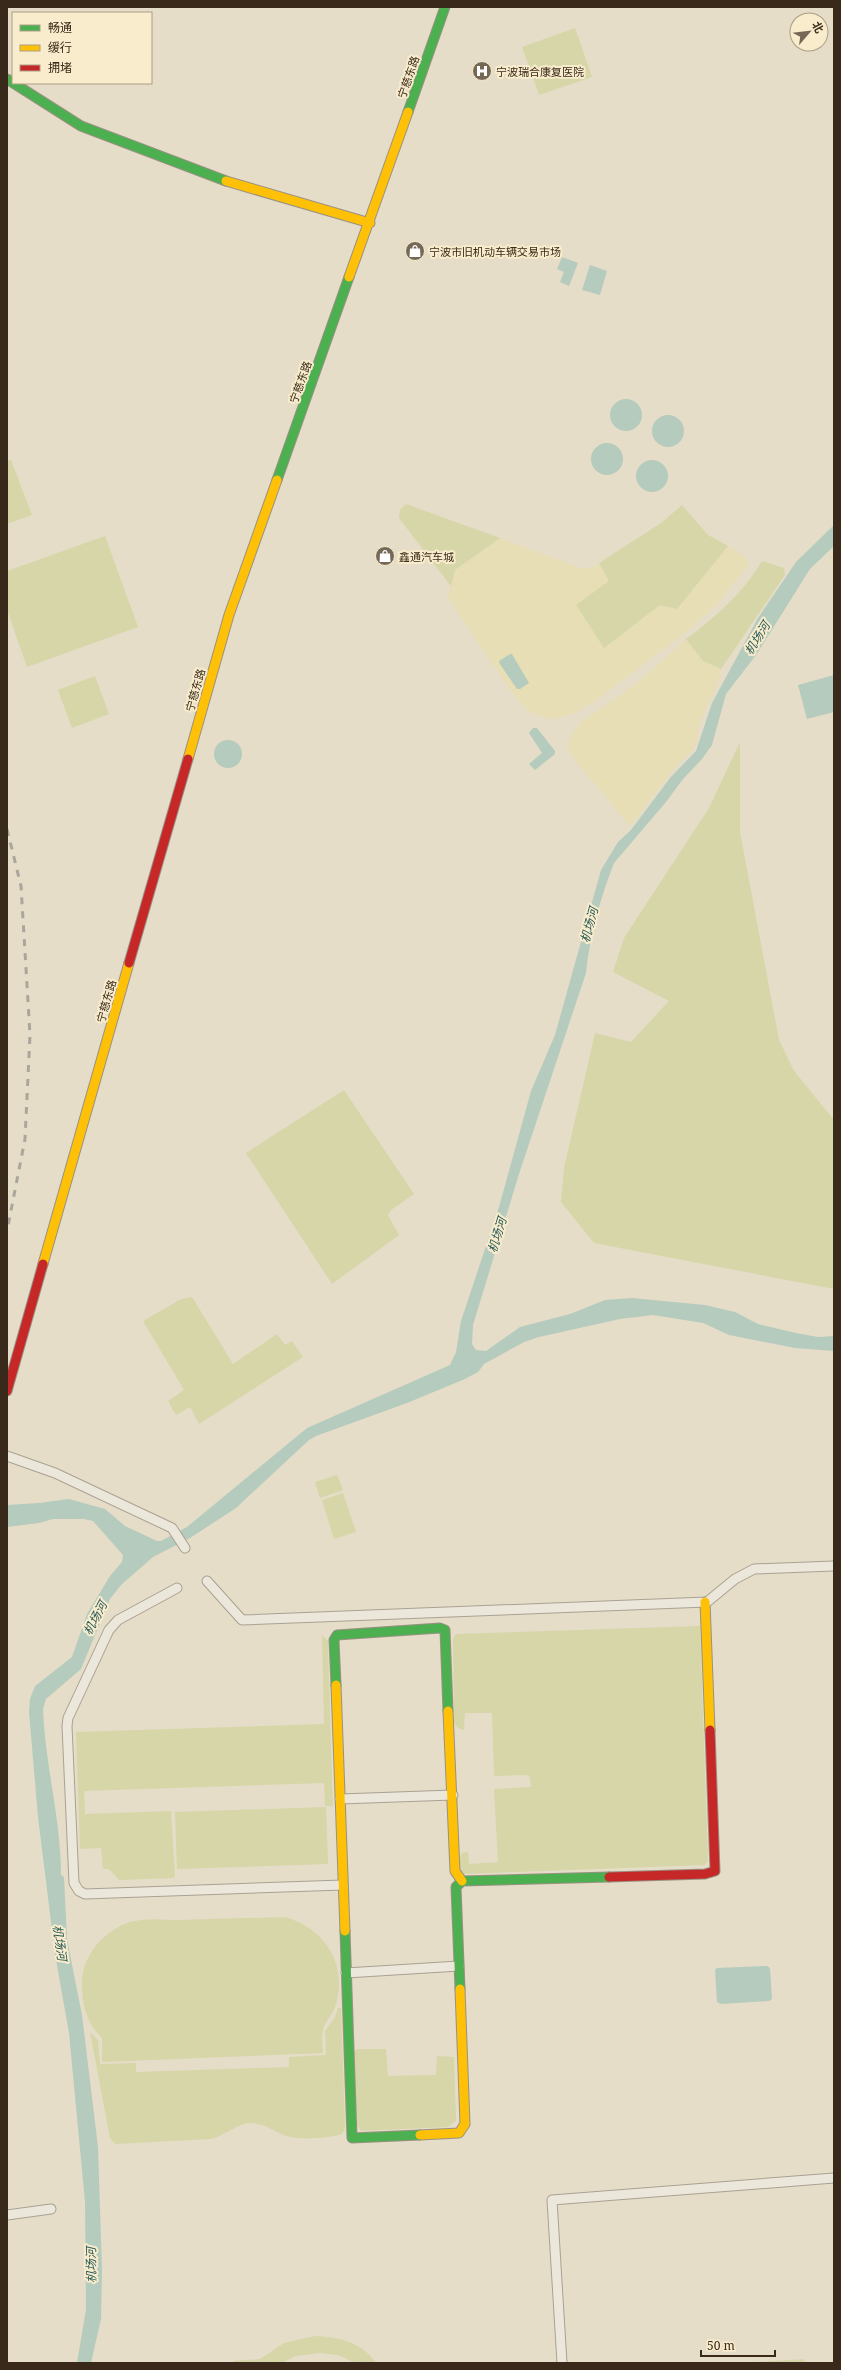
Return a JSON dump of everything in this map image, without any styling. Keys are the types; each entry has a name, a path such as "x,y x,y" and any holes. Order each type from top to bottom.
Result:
{"street":[{"name":"宁慈东路","path":"7,1391 229,615 370,223 445,7"},
{"path":"15,84 81,126 214,177 370,223"},
{"path":"7,1456 56,1473 172,1528 185,1548"},
{"path":"207,1581 242,1620 704,1602 714,1598 736,1579 754,1569 834,1566"},
{"path":"177,1588 118,1620 109,1630 68,1718 67,1726 74,1883 79,1891 85,1894 343,1885"},
{"path":"462,1881 455,1871 446,1630 440,1628 343,1633 337,1635 334,1640 352,2138 459,2133 466,2124 456,1887 462,1881 705,1874 715,1871 704,1602"},
{"path":"340,1799 453,1795"},
{"path":"346,1973 459,1966"},
{"path":"562,2363 552,2200 834,2178"},
{"path":"7,2215 51,2209"}],"shaded area":[{"path":"500,538 581,568 591,568 599,563 609,581 604,648 660,605 677,609 728,546 745,557 749,564 719,602 690,629 595,701 573,714 552,719 538,716 527,710 516,698 448,598 455,570"},
{"path":"686,639 703,661 721,669 717,686 707,704 698,729 697,742 691,752 680,761 630,826 574,759 567,748 572,733 581,722 635,685"}],"green space":[{"path":"575,28 592,77 539,95 522,47"},
{"path":"11,460 32,515 7,524 7,461"},
{"path":"406,504 500,538 455,570 451,586 399,518 400,510"},
{"path":"682,505 708,535 728,546 677,609 660,605 604,648 576,605 609,581 599,563 661,523"},
{"path":"105,536 138,627 27,667 7,610 7,571"},
{"path":"762,561 784,568 785,575 721,669 703,661 686,639 708,622 738,594 755,573"},
{"path":"95,676 109,714 72,728 58,690"},
{"path":"740,742 740,832 779,1040 794,1071 834,1120 834,1289 594,1243 561,1202 564,1168 595,1033 631,1042 669,1001 613,972 624,938 709,808"},
{"path":"344,1090 414,1194 391,1210 388,1215 399,1235 332,1284 246,1153"},
{"path":"192,1297 233,1364 277,1334 285,1345 292,1341 303,1357 199,1424 190,1407 176,1415 168,1401 184,1390 143,1321 181,1299"},
{"path":"337,1475 343,1490 320,1498 315,1482"},
{"path":"343,1493 356,1532 334,1539 322,1500"},
{"path":"700,1626 708,1861 705,1865 464,1874 459,1864 462,1853 468,1852 469,1864 498,1862 494,1789 531,1787 529,1775 494,1776 492,1713 465,1713 464,1730 458,1728 454,1723 453,1639 456,1634"},
{"path":"322,1635 328,1641 333,1806 325,1806 324,1783 84,1791 85,1814 171,1811 175,1876 173,1878 119,1880 109,1869 103,1869 101,1848 80,1849 76,1732 324,1724"},
{"path":"326,1807 328,1864 177,1869 175,1812"},
{"path":"285,1917 299,1922 321,1939 330,1950 339,1975 339,1989 336,2004 327,2021 322,2036 323,2053 102,2062 102,2038 92,2026 86,2013 82,1983 86,1963 97,1945 104,1937 121,1926 130,1922 142,1920"},
{"path":"338,2008 341,2008 345,2128 342,2134 324,2137 296,2138 285,2136 263,2125 251,2123 236,2127 211,2139 115,2144 110,2138 90,2032 98,2040 100,2064 136,2063 136,2072 289,2067 289,2057 326,2055 325,2031 335,2017"},
{"path":"357,2049 386,2049 388,2076 436,2075 437,2056 454,2057 456,2121 448,2127 361,2131 355,2122 353,2053"},
{"path":"315,2336 341,2339 357,2345 376,2363 355,2363 338,2355 320,2353 296,2356 281,2363 234,2363 234,2361 260,2359 284,2343"},
{"path":"804,2359 805,2363 756,2363 756,2362"}],"water":[{"path":"562,257 578,263 569,286 560,282 564,272 557,269"},
{"path":"590,265 607,271 600,295 582,290"},
{"path":"623,399 629,399 639,406 642,415 641,421 635,428 629,431 623,431 613,424 610,418 610,412 617,402"},
{"path":"665,415 671,415 681,422 684,431 683,437 677,444 671,447 665,447 655,440 652,434 652,428 659,418"},
{"path":"604,443 610,443 620,450 623,459 622,465 616,472 610,475 604,475 594,468 591,462 591,456 598,446"},
{"path":"649,460 655,460 665,467 668,476 667,482 661,489 655,492 649,492 639,485 636,479 636,473 643,463"},
{"name":"机场河","path":"834,525 834,546 810,569 756,655 726,694 712,745 702,759 683,779 666,802 614,863 596,917 586,973 519,1174 473,1325 472,1344 476,1350 486,1351 520,1327 570,1314 605,1300 632,1298 705,1305 735,1312 758,1324 818,1337 834,1336 834,1351 795,1348 729,1335 703,1323 653,1315 620,1319 539,1337 524,1342 484,1364 478,1372 465,1379 407,1403 316,1436 309,1440 236,1508 190,1538 153,1557 121,1585 110,1599 81,1669 46,1699 43,1709 44,1730 56,1813 61,1875 64,1877 67,1939 82,2015 98,2147 102,2270 101,2319 91,2363 77,2363 86,2309 85,2202 69,2033 55,1954 38,1817 29,1712 30,1699 35,1686 72,1657 87,1614 110,1576 122,1562 123,1555 93,1521 84,1519 53,1519 39,1523 7,1527 7,1505 69,1499 105,1509 125,1526 157,1541 161,1541 187,1527 307,1428 450,1365 456,1352 461,1321 499,1207 531,1091 555,1035 601,870 618,842 631,830 670,778 696,751 712,703 758,618 796,562"},
{"path":"512,654 529,683 520,689 517,689 499,661"},
{"path":"834,675 834,712 807,719 798,685"},
{"path":"533,728 537,728 555,751 555,754 535,770 529,764 542,753 529,733"},
{"path":"228,740 238,744 242,754 238,764 228,768 218,764 214,754 218,744"},
{"path":"767,1966 770,1968 772,1999 769,2001 721,2004 717,2002 715,1970 717,1968"}],"railway":[{"path":"7,829 21,886 30,1035 25,1139 7,1231"}],"traffic: fast":[{"path":"408,112 445,7"},
{"path":"7,79 12,82"},
{"path":"15,84 81,126 226,181"},
{"path":"277,480 349,277"},
{"path":"336,1685 334,1640 337,1635 440,1628 445,1630 448,1711"},
{"path":"460,1989 456,1887 462,1881 609,1877"},
{"path":"345,1931 352,2138 420,2135"}],"traffic: slow":[{"path":"349,277 408,112"},
{"path":"226,181 370,223"},
{"path":"188,759 229,615 277,480"},
{"path":"43,1264 129,963"},
{"path":"705,1602 710,1730"},
{"path":"336,1685 345,1931"},
{"path":"448,1711 455,1871 462,1881"},
{"path":"420,2135 459,2133 465,2124 460,1989"}],"traffic: jam":[{"path":"129,963 188,759"},
{"path":"7,1391 43,1264"},
{"path":"609,1877 705,1874 715,1871 710,1730"}],"place":[{"name":"宁波瑞合康复医院","path":"482,71"},
{"name":"宁波市旧机动车辆交易市场","path":"415,251"},
{"name":"鑫通汽车城","path":"385,556"}]}
